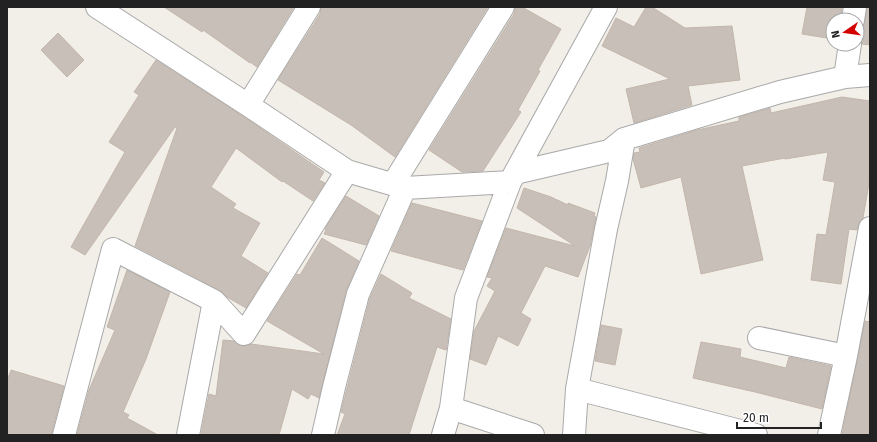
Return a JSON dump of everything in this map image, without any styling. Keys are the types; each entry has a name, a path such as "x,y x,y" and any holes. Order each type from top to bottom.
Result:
{"street":[{"path":"248,105 309,7"},
{"path":"405,188 396,179 503,7"},
{"path":"443,435 451,408 466,298 512,178 606,7"},
{"path":"103,9 347,171 405,188 512,178 609,152 624,139 780,92 845,77 870,75"},
{"path":"845,77 849,52"},
{"path":"574,435 577,389 624,139"},
{"path":"64,435 113,249 214,301 244,334 347,171"},
{"path":"323,435 358,294 405,188"},
{"path":"829,435 846,356 870,228"},
{"path":"188,435 214,301"},
{"path":"759,338 846,356"},
{"path":"577,389 756,435"},
{"path":"451,408 533,435"}],"building":[{"path":"164,7 294,7 257,67 203,30 202,32"},
{"path":"321,7 488,7 395,157 351,125 278,80 320,14"},
{"path":"515,7 522,7 561,29 518,110 521,112 483,171 462,172 429,150 514,14"},
{"path":"646,7 652,7 685,28 732,26 740,80 688,86 692,105 634,123 626,89 670,79 602,46 616,18 634,27"},
{"path":"807,7 842,7 842,12 825,12 825,38 802,34"},
{"path":"867,7 870,7 870,45 865,44"},
{"path":"58,33 84,60 67,77 41,50"},
{"path":"156,60 241,115 324,172 319,180 325,183 313,201 283,181 282,182 236,148 211,187 236,204 233,208 260,223 241,256 268,273 246,308 227,297 220,290 135,246 177,128 175,127 85,255 71,247 125,152 109,142 139,95 134,92"},
{"path":"842,97 870,101 870,177 863,218 860,220 857,230 849,229 841,284 811,280 817,234 826,235 835,182 823,180 828,152 742,166 763,260 701,274 681,177 641,188 633,159 634,153 640,152 639,148 697,130 739,121 739,117 770,108 771,113"},
{"path":"524,188 551,197 568,205 568,203 595,213 594,216 596,217 590,246 578,277 545,266 521,313 531,319 518,346 498,336 486,365 470,359 474,331 495,291 487,286 492,278 487,277 506,228 575,246 517,208"},
{"path":"346,196 379,216 366,245 324,234 325,229"},
{"path":"412,203 482,221 463,270 391,251"},
{"path":"322,238 359,261 346,291 319,398 311,394 308,399 292,389 279,435 201,435 209,394 216,396 223,340 234,341 239,345 245,346 251,344 324,354 267,321 297,274 300,275"},
{"path":"127,270 170,292 146,359 123,412 129,415 127,418 158,435 77,435 89,390 115,330 107,327"},
{"path":"381,274 412,293 409,298 451,319 446,350 437,347 409,435 337,435 345,414 341,412 370,298"},
{"path":"865,321 870,322 870,435 842,435"},
{"path":"601,325 622,329 615,365 595,361"},
{"path":"701,342 741,349 740,357 786,368 789,357 831,366 822,409 693,378"},
{"path":"11,370 64,386 52,435 7,435 7,381"}]}
